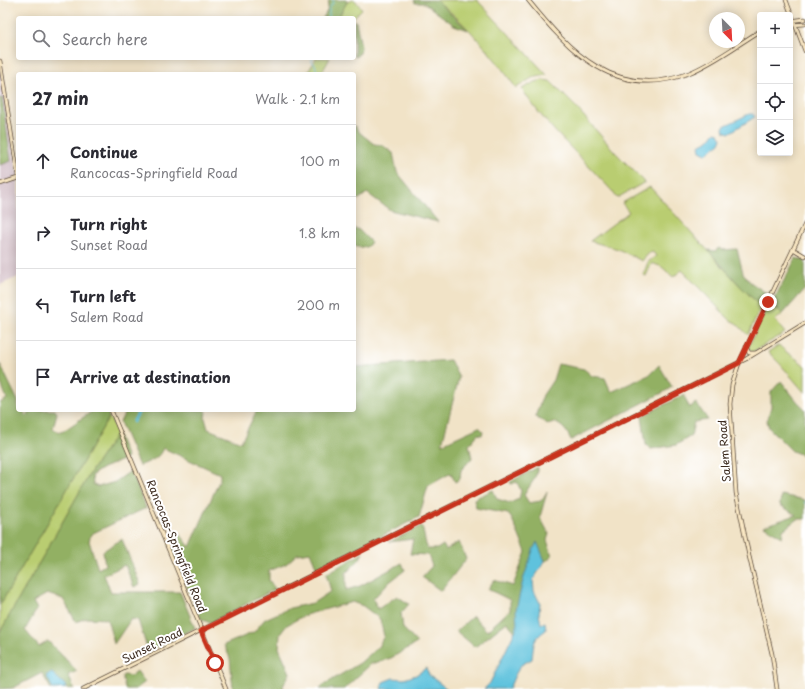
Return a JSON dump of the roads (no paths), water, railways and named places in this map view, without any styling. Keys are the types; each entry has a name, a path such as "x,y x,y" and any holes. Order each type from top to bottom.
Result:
{"street":[{"path":"528,0 569,46 587,61 613,76 636,80 661,80 677,77 722,55 757,33"},
{"path":"786,0 789,12"},
{"path":"793,21 805,19"},
{"path":"793,22 805,51"},
{"path":"795,25 805,24"},
{"path":"0,61 16,164"},
{"path":"0,184 16,178"},
{"name":"Salem Road","path":"777,689 770,647 742,523 736,488 730,404 732,385 746,346 805,224"},
{"path":"794,249 805,256"},
{"name":"Sunset Road","path":"83,689 739,363 805,323"},
{"path":"746,346 749,353 756,353"},
{"name":"Rancocas-Springfield Road","path":"112,412 226,689"}],"water":[{"path":"749,114 753,114 755,117 729,133 724,131 724,126"},
{"path":"715,132 719,133 722,138 720,143 706,154 700,151 699,145 709,140"},
{"path":"537,542 545,561 533,580 534,591 540,603 539,614 541,624 545,622 546,630 536,639 532,659 521,665 509,689 484,689 490,683 517,627 516,610 523,580"},
{"path":"426,668 429,675 447,689 381,689 383,682 393,678 404,679 416,675"},
{"path":"52,673 65,685 66,688 53,689 46,675"}],"waterway":[{"path":"329,16 329,8 333,3 333,0"},
{"path":"312,60 311,62 315,64 317,72"},
{"path":"133,422 139,412"}]}
